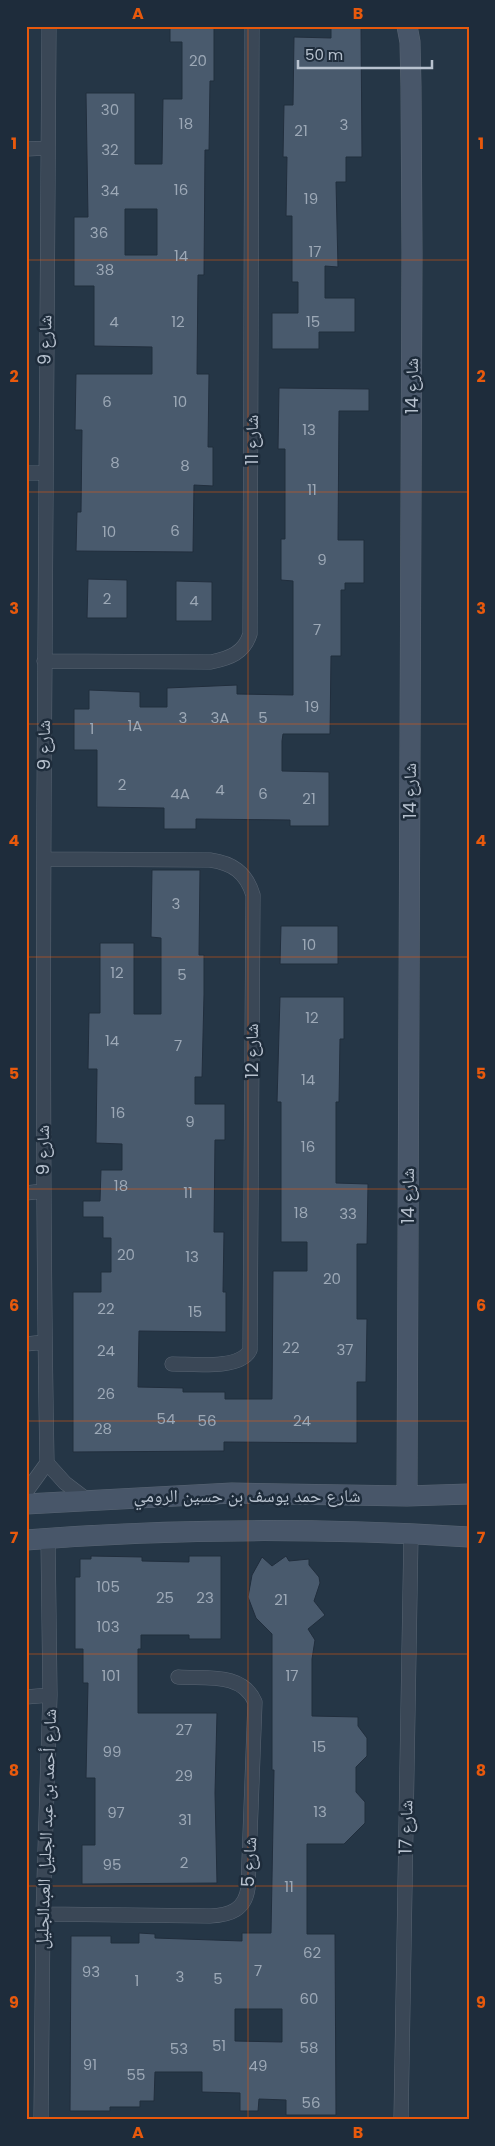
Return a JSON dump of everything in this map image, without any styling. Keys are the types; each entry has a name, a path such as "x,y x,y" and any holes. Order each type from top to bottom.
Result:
{"street":[{"name":"شارع 9","path":"47,1463 43,1191 44,473 49,26"},
{"name":"شارع 11","path":"44,662 211,662 232,657 241,651 250,634 252,26"},
{"name":"شارع 14","path":"406,1496 411,87 410,42 407,26"},
{"name":"شارع 14","path":"411,87 418,26"},
{"path":"26,149 47,148"},
{"path":"26,473 44,473"},
{"name":"شارع 12","path":"44,859 210,860 224,862 239,870 245,877 253,895 250,1350 247,1356 236,1362 172,1364"},
{"path":"26,1193 43,1191"},
{"path":"26,1344 45,1342"},
{"path":"26,1492 47,1463 65,1483 86,1499"},
{"name":"شارع حمد يوسف بن حسين الرومي","path":"26,1504 86,1499 232,1492 406,1496 469,1494"},
{"name":"شارع حمد يوسف بن حسين الرومي","path":"26,1540 134,1532 231,1529 469,1537"},
{"name":"شارع 17","path":"401,2120 411,1534"},
{"name":"شارع أحمد بن عبد الجليل العبدالجليل","path":"41,2120 43,1914 50,1695 48,1538"},
{"name":"شارع 5","path":"43,1914 210,1916 234,1912 244,1902 248,1888 255,1702 247,1688 232,1680 178,1677"},
{"path":"26,1697 50,1695"}],"building":[{"path":"170,26 214,26 214,81 210,81 209,150 205,150 204,275 198,275 197,374 209,374 208,447 213,447 213,486 194,485 193,552 76,551 77,512 81,512 82,430 75,430 76,374 152,374 152,347 94,346 94,286 74,286 74,217 88,217 86,93 135,93 135,164 162,164 163,99 182,99 182,42 170,42","holes":["125,209 157,209 157,255 125,255"]},
{"path":"331,26 361,26 362,157 346,157 346,182 336,182 338,267 325,266 325,298 355,298 355,332 319,332 319,349 272,349 272,313 298,313 298,282 292,282 292,216 286,216 287,157 283,157 284,105 293,105 294,37 331,38"},
{"path":"279,388 369,389 369,411 339,411 338,540 364,540 364,583 345,583 345,590 341,590 341,656 331,656 330,734 283,734 282,741 282,771 329,772 329,826 290,826 290,820 196,819 196,829 164,829 164,808 97,807 97,750 74,750 74,709 89,709 89,690 140,692 140,707 167,707 167,688 237,685 237,694 293,695 293,581 281,580 281,539 285,539 285,449 278,449"},
{"path":"88,579 127,580 127,618 87,618"},
{"path":"176,581 212,582 212,621 176,621"},
{"path":"152,870 200,870 199,955 204,955 204,995 202,1077 195,1077 195,1104 225,1104 225,1140 215,1140 214,1232 224,1232 223,1292 226,1292 226,1332 139,1331 138,1387 183,1388 183,1392 225,1392 225,1399 272,1399 273,1271 307,1271 307,1242 281,1242 281,1102 277,1102 280,997 344,997 344,1039 340,1039 339,1102 336,1102 336,1183 368,1184 367,1244 357,1244 357,1319 367,1319 366,1382 357,1382 357,1443 224,1442 224,1451 73,1452 73,1292 101,1292 101,1272 111,1272 111,1238 103,1238 103,1217 83,1217 83,1201 100,1201 101,1170 122,1170 122,1144 96,1143 97,1069 88,1069 89,1013 100,1013 100,943 134,943 134,1014 161,1014 161,938 151,937"},
{"path":"281,926 338,926 338,964 280,964"},
{"path":"91,1556 142,1557 142,1561 189,1562 189,1556 221,1556 221,1639 189,1639 189,1635 141,1635 141,1649 138,1649 138,1713 217,1713 215,1793 217,1883 82,1884 82,1845 95,1845 95,1778 86,1778 88,1683 83,1683 83,1649 75,1649 75,1577 80,1577 80,1559 91,1559"},
{"path":"286,1556 289,1561 309,1559 309,1565 319,1577 320,1583 314,1601 325,1615 308,1629 315,1640 312,1659 312,1716 358,1717 358,1726 367,1738 367,1756 356,1767 356,1792 365,1802 365,1823 344,1844 307,1844 307,1934 335,1934 336,2115 286,2115 286,2100 259,2099 258,2111 240,2111 240,2093 202,2092 202,2072 155,2072 154,2101 140,2101 140,2107 110,2107 110,2111 70,2111 71,1936 111,1936 111,1943 139,1943 139,1933 155,1934 155,1938 242,1941 242,1933 271,1933 274,1770 272,1770 272,1634 256,1618 248,1597 252,1575 262,1557 272,1566","holes":["235,2009 282,2009 282,2042 235,2041"]}]}
